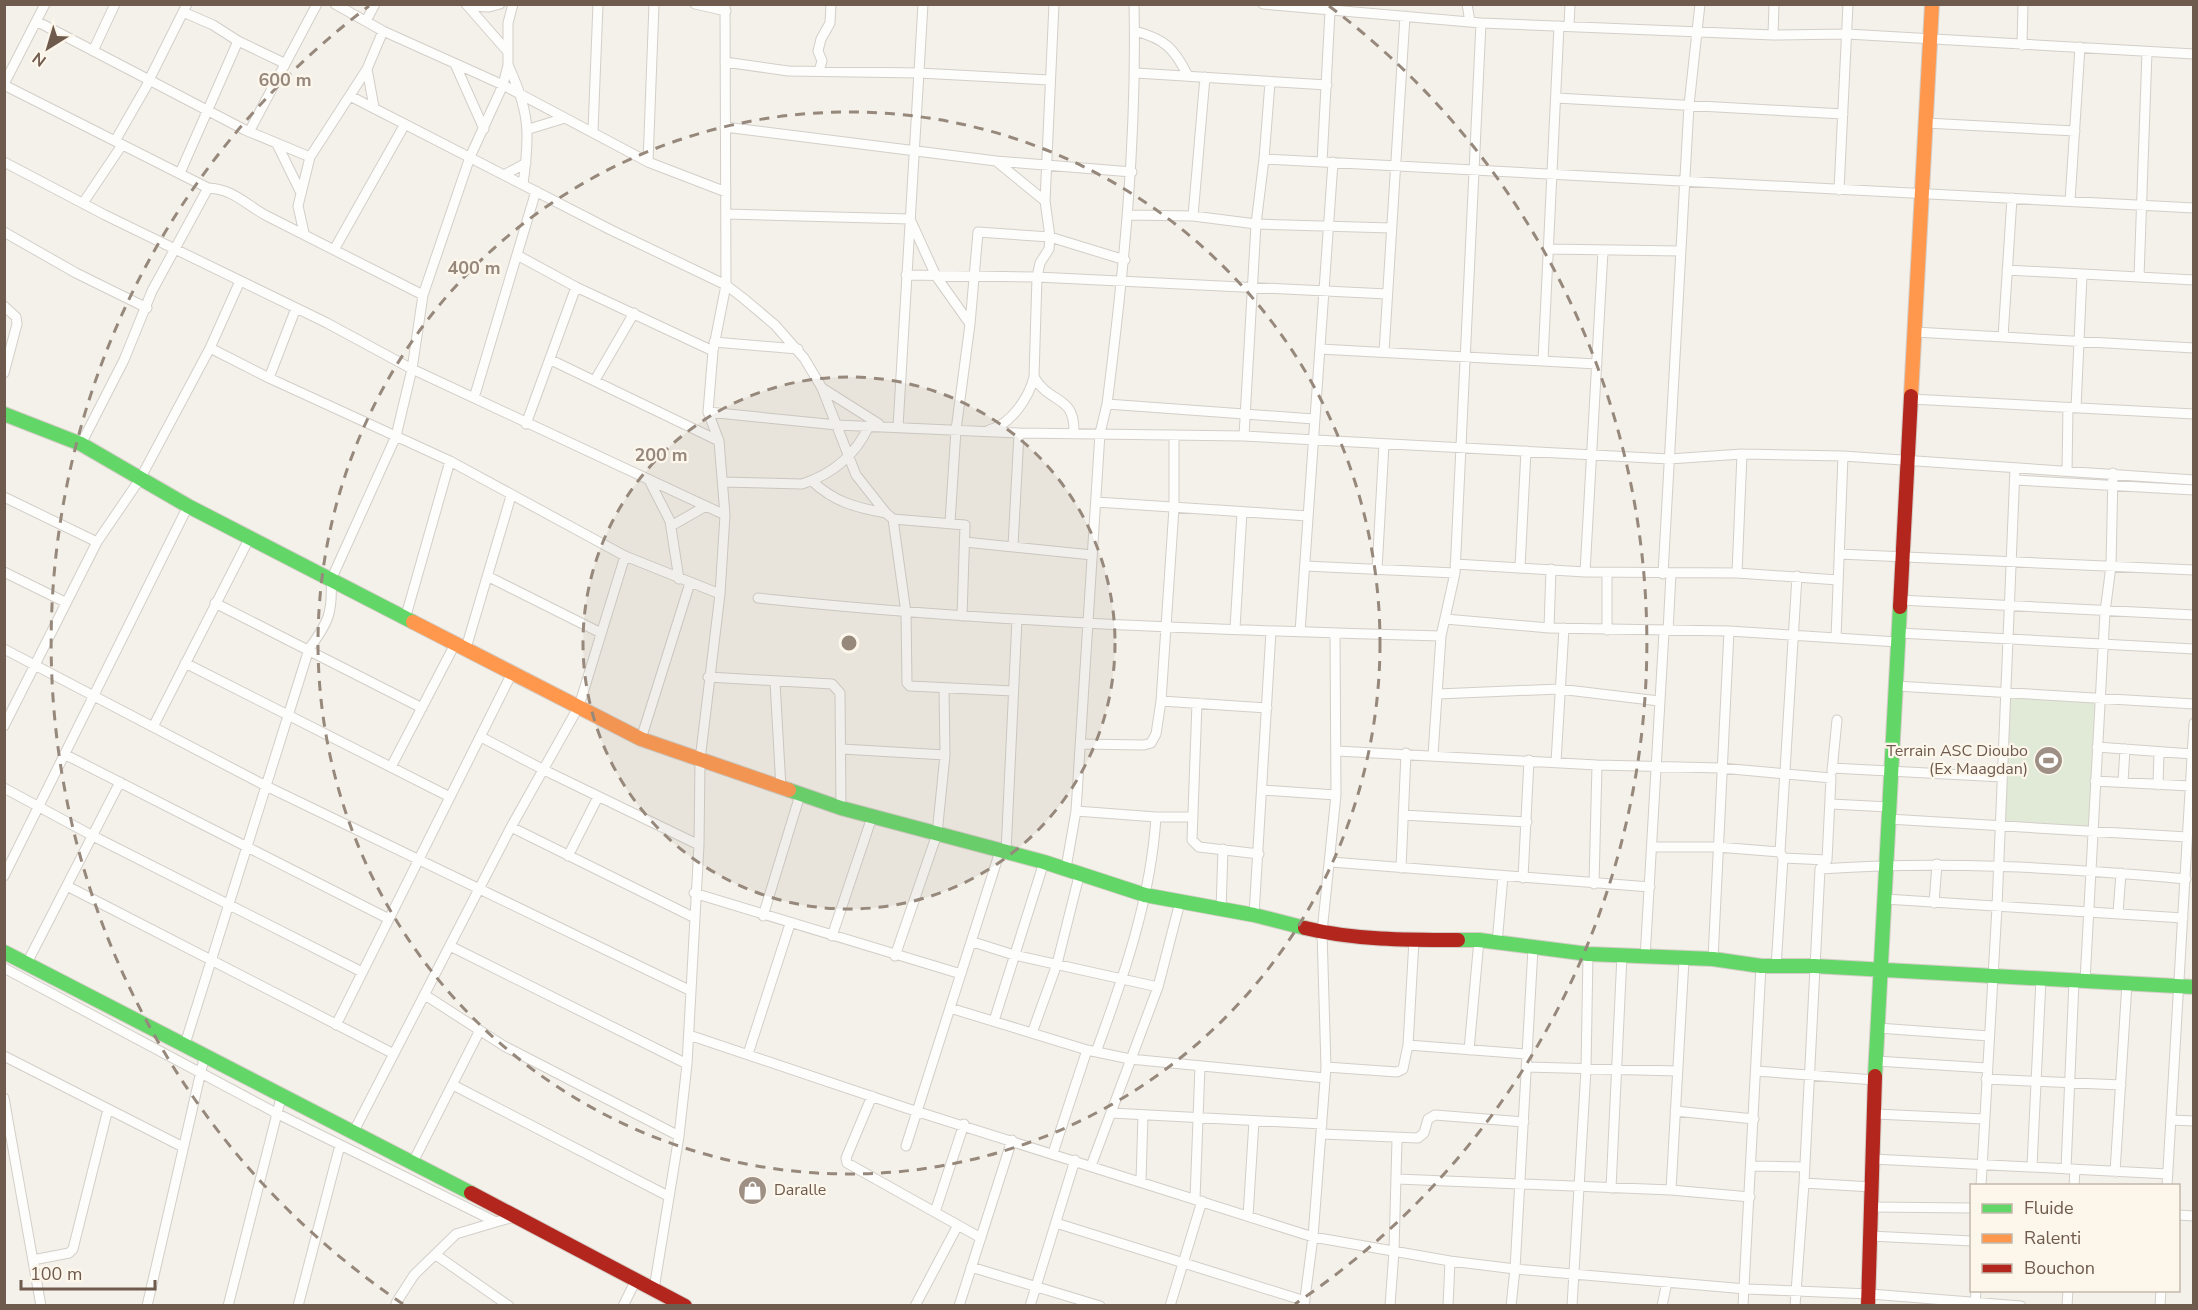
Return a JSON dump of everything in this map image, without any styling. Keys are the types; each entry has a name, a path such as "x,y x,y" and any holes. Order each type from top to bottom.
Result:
{"main road":[{"path":"1869,1300 1875,1080 1932,4"},
{"path":"4,414 81,444 188,506 641,739 841,808 1080,872 1145,895 1254,915 1322,932 1414,940 1479,940 1588,954 1684,960 1713,959 1761,966 1814,966 2193,987"},
{"path":"4,952 354,1131 685,1305"}],"street":[{"path":"45,4 38,22 4,85 208,188 226,190 242,197 269,217 304,232 423,295"},
{"path":"93,51 115,4"},
{"path":"249,132 317,4"},
{"path":"335,4 383,31 503,85 648,162 726,192"},
{"path":"366,21 375,4"},
{"path":"468,5 489,8 500,4"},
{"path":"185,1044 309,650 330,618 331,580 396,436 412,369 423,295 470,157 503,85 508,65 508,23 513,4"},
{"path":"593,131 598,4"},
{"path":"648,162 654,4"},
{"path":"654,1289 679,1136 687,1064 694,893 699,845 700,760 708,677 720,594 725,515 719,441 708,412 714,347 726,285 725,8 695,4"},
{"path":"819,71 822,61 818,51 821,39 830,23 831,4"},
{"path":"898,427 923,4"},
{"path":"983,431 993,429 1018,408 1031,389 1034,377 1037,277 1040,263 1049,249 1050,237 1045,201 1054,4"},
{"path":"1066,868 1076,812 1100,433 1107,404 1129,215 1136,73 1134,4"},
{"path":"1263,4 1319,7 1330,11 1481,23 1698,30 1773,35 1847,34 2193,54"},
{"path":"1467,4 1470,22"},
{"path":"1569,26 1570,4"},
{"path":"1645,958 1659,701 1666,631 1669,459 1689,105 1700,4"},
{"path":"1773,35 1774,4"},
{"path":"1839,190 1848,4"},
{"path":"2022,45 2023,4"},
{"path":"468,5 508,52"},
{"path":"83,203 119,143 185,8 238,41 284,63"},
{"path":"1322,162 1330,11"},
{"path":"1384,352 1405,16"},
{"path":"38,22 208,108 249,132 310,157"},
{"path":"1432,755 1441,636 1455,569 1476,170 1481,23"},
{"path":"1543,360 1559,26"},
{"path":"304,232 298,206 310,157 367,69 383,31"},
{"path":"1135,31 1163,41 1181,62 1188,76"},
{"path":"180,172 238,41"},
{"path":"2070,201 2080,47"},
{"path":"2139,277 2139,204 2147,52"},
{"path":"725,62 788,71 919,73 1049,80"},
{"path":"455,64 483,129"},
{"path":"508,65 522,95 529,129 523,184"},
{"path":"367,69 374,107"},
{"path":"1136,73 1327,85"},
{"path":"1193,216 1205,77"},
{"path":"1244,436 1256,224 1270,81"},
{"path":"350,96 726,285 775,325 798,349 822,388 856,475 890,516 906,614 907,683 910,686 1013,691"},
{"path":"1557,98 1843,114"},
{"path":"529,129 565,118"},
{"path":"1926,123 2075,131"},
{"path":"335,248 405,124"},
{"path":"725,127 996,161 1132,172"},
{"path":"277,144 301,193"},
{"path":"1264,159 2193,208"},
{"path":"996,161 1045,201"},
{"path":"4,162 296,308 412,369 725,515"},
{"path":"1300,632 1333,162"},
{"path":"504,175 526,163"},
{"path":"81,444 147,308 152,291 208,188"},
{"path":"474,398 536,191"},
{"path":"2003,337 2012,198"},
{"path":"726,214 910,219"},
{"path":"1129,215 1193,216 1256,224 1328,224 1391,228"},
{"path":"910,219 936,276 970,324"},
{"path":"950,522 956,430 976,277 978,232 1050,237 1125,260"},
{"path":"5,233 76,273 147,308"},
{"path":"1548,249 1681,251"},
{"path":"1585,572 1590,454 1604,251"},
{"path":"517,255 576,287 714,347 798,349"},
{"path":"2007,270 2193,280"},
{"path":"906,275 1037,277 1388,294"},
{"path":"2067,471 2079,341 2082,275"},
{"path":"4,726 65,602 98,542 140,479 210,348 240,281"},
{"path":"526,424 576,287"},
{"path":"4,306 16,317 17,324 4,373"},
{"path":"269,378 296,308"},
{"path":"595,380 634,313"},
{"path":"1915,332 2193,348"},
{"path":"210,348 269,378 450,461 625,556 720,594"},
{"path":"1320,349 1598,364"},
{"path":"551,360 719,441"},
{"path":"1034,377 1040,387 1071,408 1074,417 1074,433"},
{"path":"822,388 864,417 884,427"},
{"path":"1911,399 2193,414"},
{"path":"1107,404 1314,419"},
{"path":"708,412 837,425 1019,433 1244,436 1669,459 1742,454 1843,456 2193,480"},
{"path":"723,482 802,484 812,481 848,458 862,440 868,426"},
{"path":"1013,546 1019,433"},
{"path":"1080,744 1144,745 1151,742 1155,734 1161,701 1174,508 1174,435"},
{"path":"1377,570 1384,444"},
{"path":"1520,567 1526,451"},
{"path":"1737,573 1742,454"},
{"path":"1836,639 1843,456"},
{"path":"405,619 450,461"},
{"path":"1980,1184 1999,868 1999,825 2016,468"},
{"path":"2074,1184 2070,1169 2070,1083 2092,871 2092,830 2105,644 2105,612 2111,566 2113,473"},
{"path":"649,480 665,508 671,526 680,579"},
{"path":"2015,480 2193,490"},
{"path":"812,481 824,492 842,502 890,516 965,525 962,616"},
{"path":"391,767 422,708 460,646 489,577 511,496"},
{"path":"4,497 98,542"},
{"path":"1096,502 1308,516"},
{"path":"4,876 9,857 40,808 188,506"},
{"path":"671,526 706,506"},
{"path":"1234,628 1242,512"},
{"path":"154,725 250,537"},
{"path":"965,542 1092,555"},
{"path":"1839,554 1903,555 2193,570"},
{"path":"354,1131 511,827 579,706 625,556"},
{"path":"1305,566 1377,570 1520,567 1607,573 1737,573 1838,580"},
{"path":"1549,628 1551,569"},
{"path":"4,572 65,602"},
{"path":"1607,573 1607,630"},
{"path":"1776,966 1784,775 1797,576"},
{"path":"489,577 602,633"},
{"path":"641,739 690,583"},
{"path":"758,598 906,614 1271,631 1441,636"},
{"path":"1899,600 2193,615"},
{"path":"215,603 422,708"},
{"path":"906,1146 1003,851 1017,619"},
{"path":"1445,619 1549,628 1729,631 1836,639 1898,637 2009,639 2193,649"},
{"path":"1556,762 1564,628"},
{"path":"1254,915 1271,631"},
{"path":"1713,959 1729,631"},
{"path":"1056,1222 1304,1303 1313,1237 1326,1067 1322,932 1331,862 1336,795 1335,633"},
{"path":"4,649 94,697 154,725 266,786 691,992"},
{"path":"185,663 450,797"},
{"path":"336,1024 512,673"},
{"path":"708,677 832,684 838,688 842,749 841,808"},
{"path":"775,682 781,788"},
{"path":"1896,686 2193,704"},
{"path":"896,956 937,834 945,755 944,688"},
{"path":"1438,694 1559,689 1659,701"},
{"path":"1161,701 1267,708"},
{"path":"1197,703 1194,844 1259,854"},
{"path":"1795,1305 1804,1183 1820,869 1827,860 1831,778 1837,720"},
{"path":"2167,1184 2191,798 2193,723"},
{"path":"480,737 699,845"},
{"path":"2097,747 2192,754"},
{"path":"842,749 945,755"},
{"path":"2123,782 2125,749"},
{"path":"1337,751 1656,768 1721,768 1831,778"},
{"path":"2158,785 2159,752"},
{"path":"1401,868 1406,753"},
{"path":"66,755 389,919"},
{"path":"1523,878 1529,760"},
{"path":"1594,884 1597,765"},
{"path":"1832,768 2002,777"},
{"path":"2095,781 2190,786"},
{"path":"27,963 120,782"},
{"path":"4,788 93,836 362,972"},
{"path":"1262,790 1336,795"},
{"path":"762,916 800,795"},
{"path":"568,856 598,797"},
{"path":"1831,804 1999,825 2187,837"},
{"path":"1076,812 1156,817 1193,816"},
{"path":"1403,815 1527,822"},
{"path":"832,936 872,817"},
{"path":"1053,1153 1091,1051 1123,977 1145,895 1156,817"},
{"path":"511,827 693,916"},
{"path":"1652,847 1717,847 1827,860"},
{"path":"1221,910 1223,849"},
{"path":"994,1021 1044,862"},
{"path":"1331,862 1650,887"},
{"path":"1820,869 1888,864 1937,864 2092,871 2186,879"},
{"path":"1934,903 1937,864"},
{"path":"1032,1033 1057,964 1080,872"},
{"path":"2118,913 2121,873"},
{"path":"1497,943 1503,876"},
{"path":"67,886 394,1054"},
{"path":"694,893 762,916 961,974"},
{"path":"1885,899 2183,918"},
{"path":"1091,1166 1158,987 1180,902"},
{"path":"748,1054 790,924"},
{"path":"1326,1067 1397,1072 1406,1064 1414,940"},
{"path":"1469,1050 1479,940"},
{"path":"973,942 1014,955 1123,977 1158,987"},
{"path":"450,946 687,1064"},
{"path":"1511,1305 1533,948"},
{"path":"1572,1305 1586,1069 1588,954"},
{"path":"1611,1188 1622,955"},
{"path":"1671,1190 1684,960"},
{"path":"1743,1305 1746,1289 1761,966"},
{"path":"4,968 276,1113 496,1222"},
{"path":"2032,1166 2041,979"},
{"path":"2115,1172 2127,983"},
{"path":"424,995 479,1032 679,1136"},
{"path":"950,1008 1091,1051 1130,1059 1325,1078"},
{"path":"1878,1028 1989,1036"},
{"path":"413,1162 479,1032"},
{"path":"689,1035 917,1111 964,1124 1313,1237 1450,1261 1515,1269 1746,1289 1796,1290 1869,1300 2021,1305"},
{"path":"1408,1045 1527,1054"},
{"path":"147,1305 205,1054"},
{"path":"4,1056 183,1147"},
{"path":"1876,1061 1987,1068"},
{"path":"1170,1305 1199,1200 1200,1066"},
{"path":"1526,1067 1677,1071"},
{"path":"1756,1071 1810,1073 1875,1080"},
{"path":"1986,1079 2121,1086"},
{"path":"453,1085 668,1196"},
{"path":"228,1305 282,1094"},
{"path":"872,1096 846,1158 847,1163 981,1238"},
{"path":"4,1098 41,1305"},
{"path":"33,1260 69,1253 73,1250 108,1109"},
{"path":"1675,1112 1754,1119"},
{"path":"1111,1113 1254,1121 1397,1139 1422,1136 1428,1119 1435,1115 1524,1122"},
{"path":"1875,1114 1984,1119"},
{"path":"1141,1182 1143,1115"},
{"path":"2171,1120 2193,1121"},
{"path":"1248,1216 1254,1121"},
{"path":"935,1212 964,1124"},
{"path":"1390,1305 1397,1139"},
{"path":"959,1305 1012,1140"},
{"path":"298,1305 340,1145"},
{"path":"1873,1159 2168,1174"},
{"path":"1030,1305 1075,1160"},
{"path":"1752,1166 1804,1167"},
{"path":"1397,1179 1671,1190 1750,1197"},
{"path":"1804,1183 1872,1187"},
{"path":"1871,1207 1970,1208"},
{"path":"396,1303 414,1275 460,1231 514,1217"},
{"path":"915,1305 958,1225"},
{"path":"1870,1236 1970,1240"},
{"path":"436,1255 509,1305"},
{"path":"1448,1305 1450,1261"},
{"path":"971,1267 1100,1305"},
{"path":"623,1305 636,1280"},
{"path":"1662,1305 1667,1282"}],"green space":[{"name":"Terrain ASC Dioubo (Ex Maagdan)","path":"2009,695 2096,700 2089,826 2003,821"}],"traffic: fast":[{"path":"4,414 81,444 188,506 413,622"},
{"path":"1875,1076 1900,607"},
{"path":"789,790 841,808 1044,862 1145,895 1254,915 1305,928"},
{"path":"1458,940 1479,940 1588,954 1713,959 1761,966 1814,966 2194,987"},
{"path":"4,952 471,1193"}],"traffic: slow":[{"path":"1911,396 1932,4"},
{"path":"413,622 641,739 789,790"}],"traffic: jam":[{"path":"1900,607 1911,396"},
{"path":"1305,928 1361,937 1458,940"},
{"path":"1868,1306 1875,1076"},
{"path":"471,1193 685,1306"}],"place":[{"name":"Terrain ASC Dioubo (Ex Maagdan)","path":"2049,760"},
{"name":"Daralle","path":"753,1190"}]}
